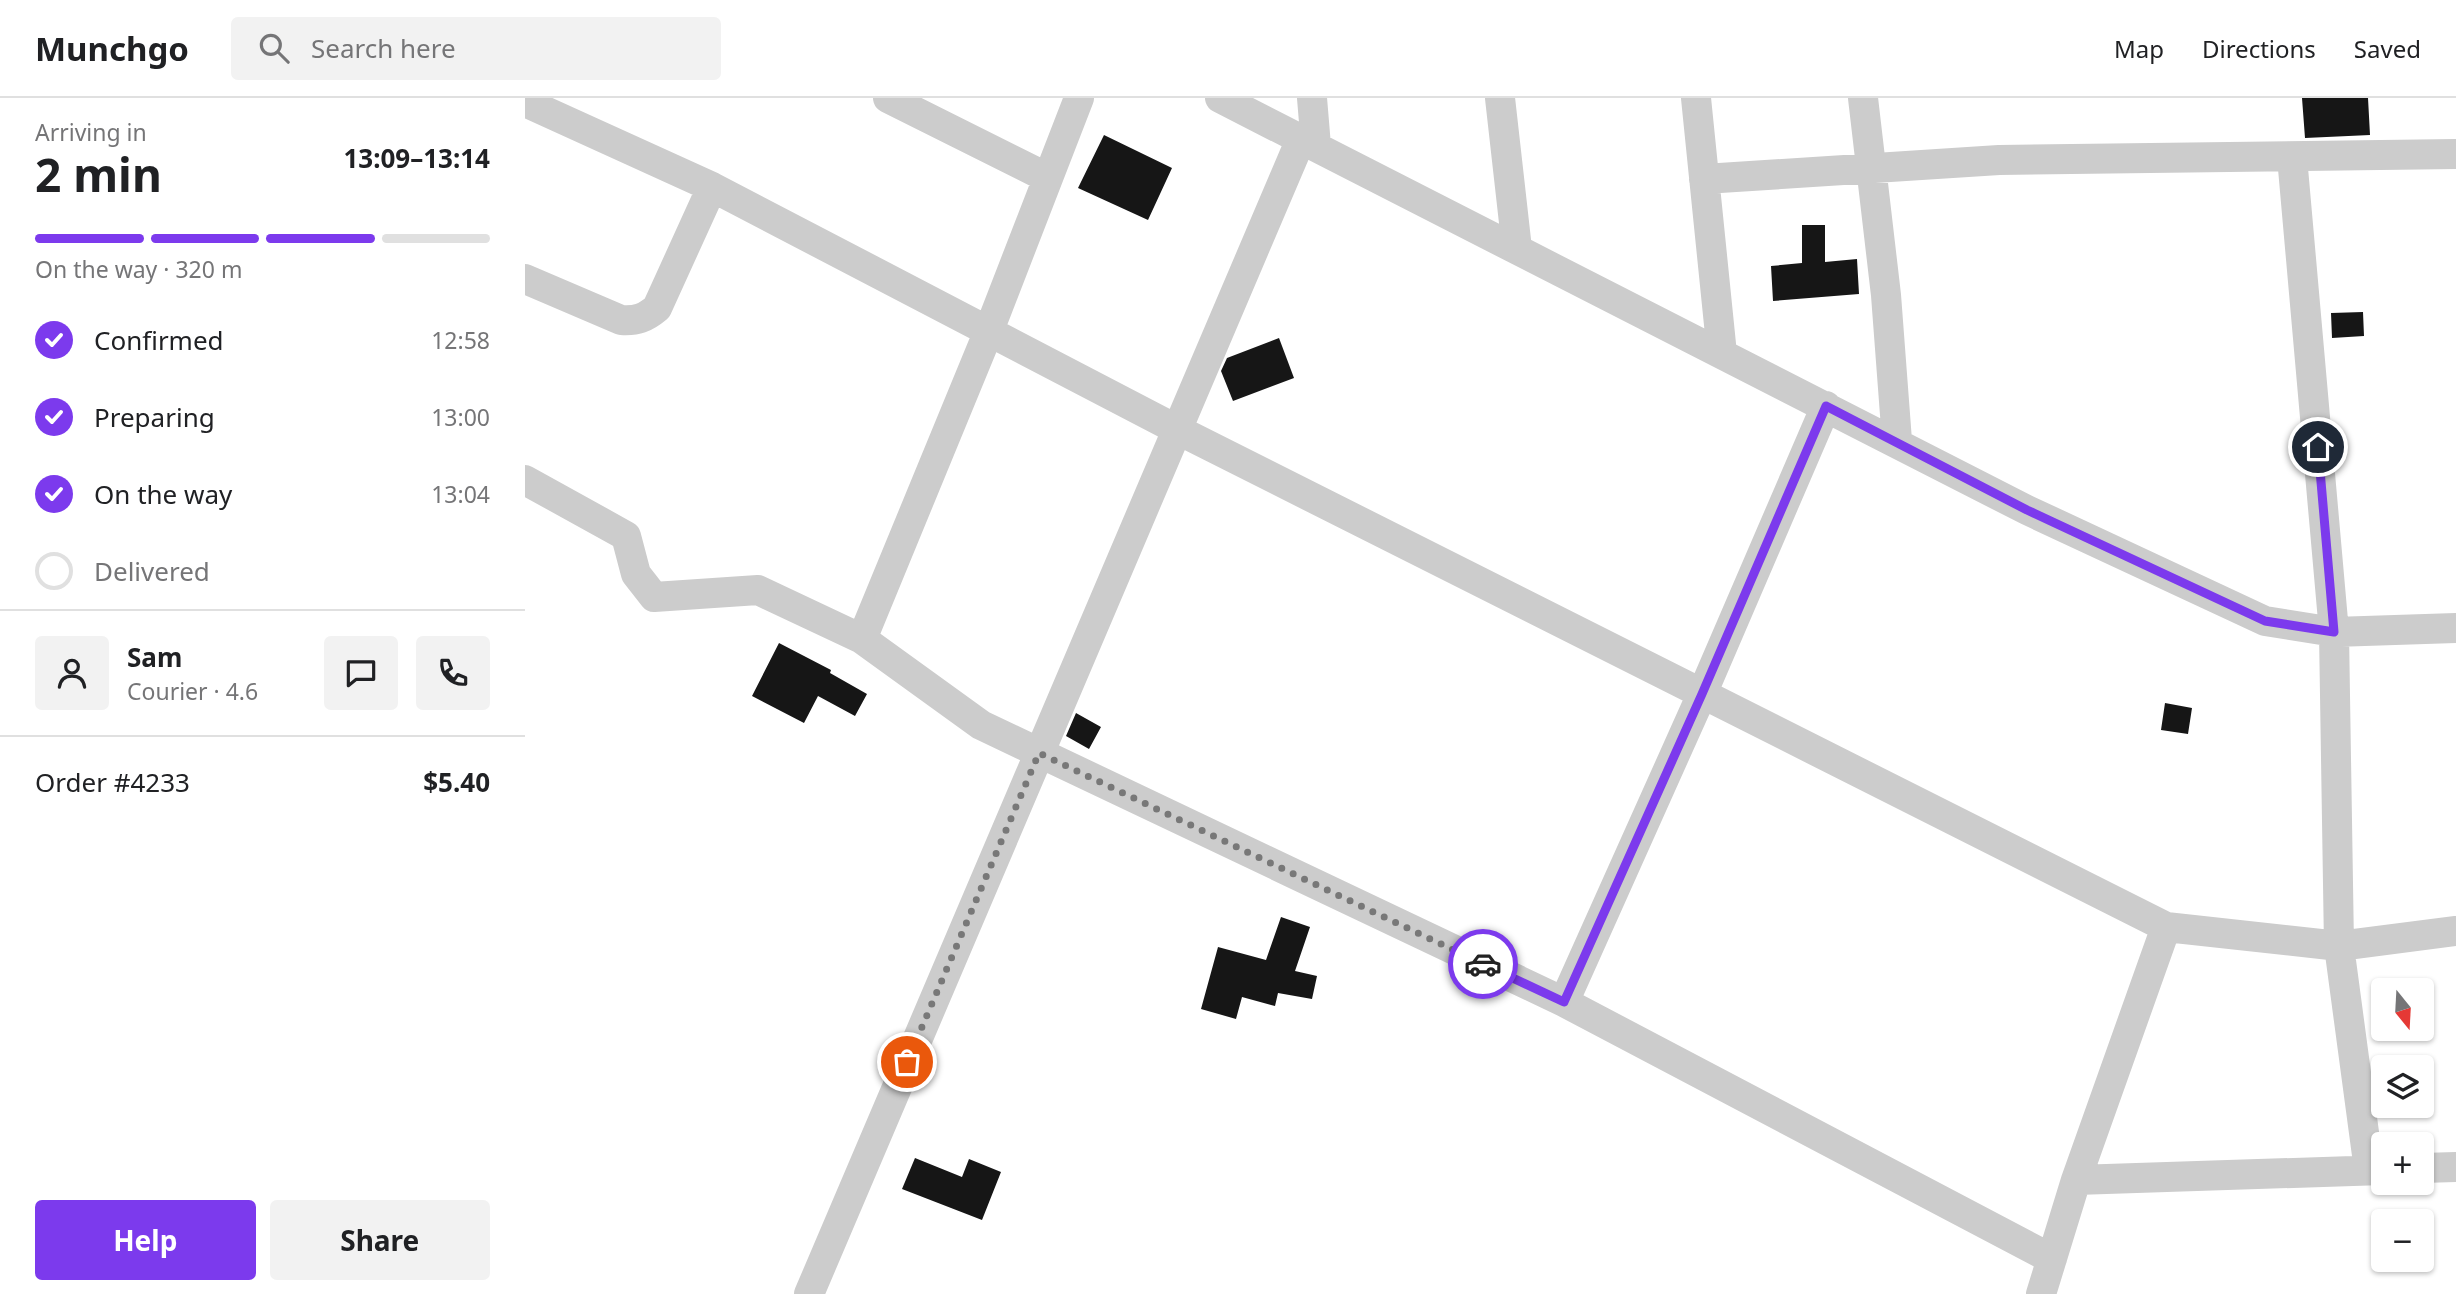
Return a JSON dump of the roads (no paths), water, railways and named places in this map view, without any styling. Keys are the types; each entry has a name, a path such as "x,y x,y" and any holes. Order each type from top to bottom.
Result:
{"street":[{"path":"887,98 1048,178"},
{"path":"862,639 988,333 1079,98"},
{"path":"1220,98 1897,441 2027,510 2265,621 2334,632 2456,628"},
{"path":"809,1294 1176,429 1308,143 1312,98"},
{"path":"1500,98 1517,249"},
{"path":"1696,98 1722,354"},
{"path":"1863,98 1886,295 1897,441"},
{"path":"525,102 712,187 1176,429 2166,927 2339,946 2456,931"},
{"path":"1704,179 1999,160 2456,154"},
{"path":"2292,157 2334,632 2339,946 2371,1140"},
{"path":"525,279 621,320 634,321 647,317 657,308 712,187"},
{"path":"1564,1002 1702,694 1826,406"},
{"path":"525,480 626,536 636,574 654,597 758,590 862,639 981,725 1564,1002 2052,1259"},
{"path":"2041,1294 2076,1180 2166,927"},
{"path":"2434,1168 2456,1167"},
{"path":"2076,1180 2371,1170"}]}
